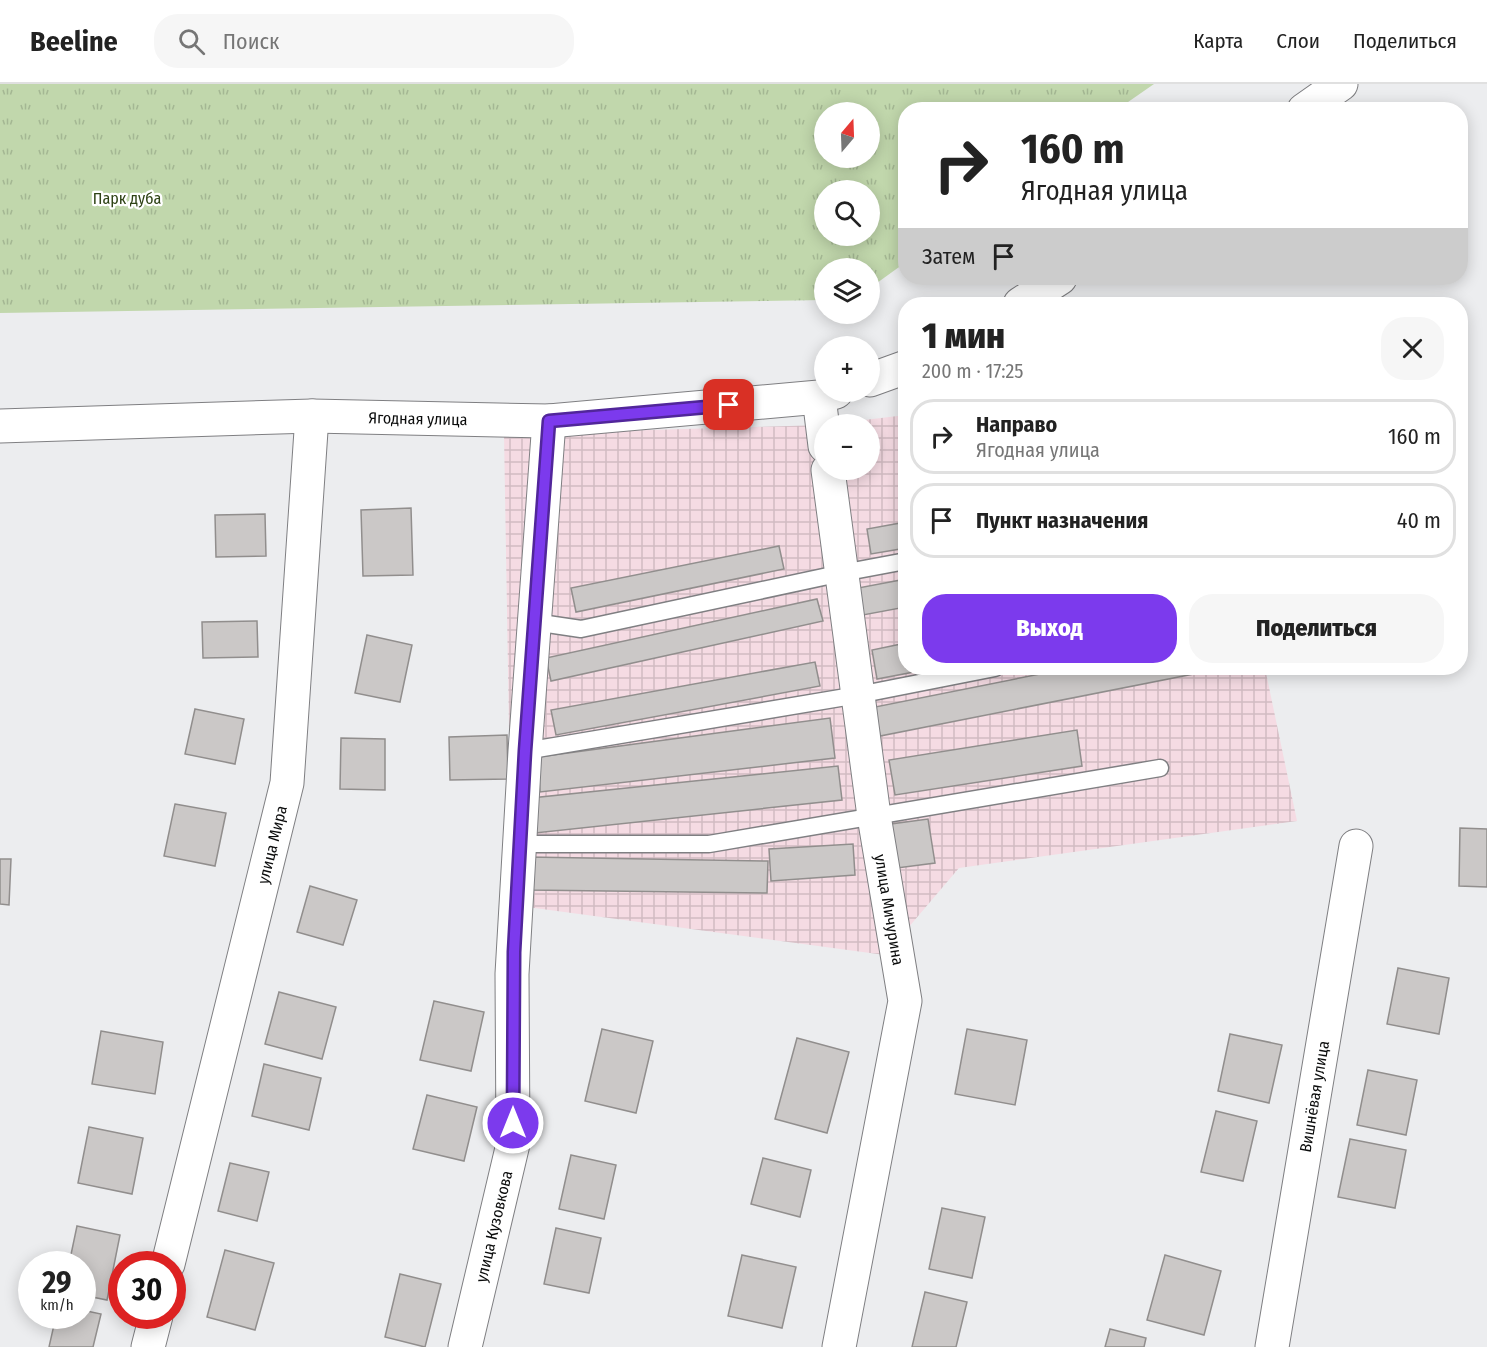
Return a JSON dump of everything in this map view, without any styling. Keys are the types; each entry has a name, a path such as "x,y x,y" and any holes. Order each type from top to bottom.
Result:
{"street":[{"path":"1315,102 1341,84"},
{"path":"1030,297 1048,285"},
{"path":"880,376 898,370"},
{"name":"Ягодная улица","path":"0,426 312,416 549,421 814,395"},
{"name":"улица Мира","path":"171,1251 287,783 312,416"},
{"name":"улица Кузовкова","path":"465,1347 513,1144 513,974 525,751 549,421"},
{"name":"улица Мичурина","path":"829,480 874,816 905,1001 839,1347"},
{"name":"Вишнёвая улица","path":"1272,1347 1356,846"},
{"path":"148,1347 153,1329"}],"lane":[{"path":"534,622 581,629 898,562"},
{"path":"525,751 858,695 959,675"},
{"path":"520,844 710,844 1160,768"}],"shaded area":[{"path":"898,416 898,675 1266,675 1297,821 959,868 885,955 512,905 504,434 814,425 814,480 880,480 880,418"}],"green space":[{"name":"Парк дуба","path":"0,84 1154,84 1128,102 898,102 898,268 880,281 880,258 814,258 814,300 0,313"}],"building":[{"path":"411,508 413,575 363,576 361,510"},
{"path":"265,514 266,556 216,557 215,515"},
{"path":"898,523 898,549 871,554 867,529"},
{"path":"779,546 784,569 576,612 571,588"},
{"path":"898,580 898,608 863,615 858,588"},
{"path":"817,599 823,621 551,681 546,658"},
{"path":"257,621 258,657 203,658 202,622"},
{"path":"367,635 412,645 400,702 355,693"},
{"path":"898,645 898,675 877,679 872,650"},
{"path":"815,662 820,686 556,735 551,710"},
{"path":"1035,675 1189,675 880,736 875,707"},
{"path":"195,709 244,719 235,764 185,754"},
{"path":"830,718 835,758 540,792 538,757"},
{"path":"1077,730 1082,766 895,795 889,760"},
{"path":"507,735 508,779 450,780 449,737"},
{"path":"341,738 385,739 385,790 340,789"},
{"path":"838,766 842,800 535,833 531,798"},
{"path":"175,804 226,813 215,866 164,856"},
{"path":"928,819 935,863 897,868 891,824"},
{"path":"1460,828 1487,829 1487,887 1459,886"},
{"path":"853,844 855,875 771,881 769,849"},
{"path":"528,857 768,861 767,893 528,890"},
{"path":"0,859 11,859 9,905 0,904"},
{"path":"310,886 357,900 343,945 297,932"},
{"path":"1398,968 1449,978 1439,1034 1387,1024"},
{"path":"279,992 336,1007 322,1059 265,1044"},
{"path":"434,1001 484,1012 471,1071 420,1060"},
{"path":"602,1029 653,1041 636,1113 585,1101"},
{"path":"967,1029 1027,1040 1015,1105 955,1094"},
{"path":"101,1031 163,1042 155,1094 92,1084"},
{"path":"1230,1034 1282,1045 1269,1103 1218,1091"},
{"path":"797,1038 849,1052 827,1133 775,1119"},
{"path":"264,1064 321,1078 309,1130 252,1116"},
{"path":"1368,1070 1417,1080 1406,1135 1357,1125"},
{"path":"427,1095 477,1107 464,1161 413,1149"},
{"path":"1216,1111 1257,1121 1243,1181 1201,1172"},
{"path":"89,1127 143,1138 132,1194 78,1183"},
{"path":"1350,1139 1406,1150 1395,1208 1338,1197"},
{"path":"571,1155 616,1165 604,1219 559,1209"},
{"path":"763,1158 811,1170 800,1217 751,1204"},
{"path":"230,1163 269,1172 257,1221 218,1211"},
{"path":"942,1208 985,1217 972,1278 929,1269"},
{"path":"77,1226 120,1235 117,1251 108,1251 107,1300 96,1298 96,1251 72,1251"},
{"path":"556,1228 601,1238 589,1293 544,1284"},
{"path":"225,1250 274,1263 255,1330 207,1317"},
{"path":"742,1255 796,1267 782,1328 728,1316"},
{"path":"1165,1255 1221,1271 1204,1335 1147,1320"},
{"path":"400,1274 441,1284 425,1347 385,1337"},
{"path":"925,1292 967,1302 956,1347 912,1347"},
{"path":"96,1313 101,1314 93,1347 49,1347 53,1329 96,1329"},
{"path":"1110,1329 1146,1338 1144,1347 1105,1347"}],"route":[{"path":"513,1123 514,952 525,751 549,421 729,405"}]}
